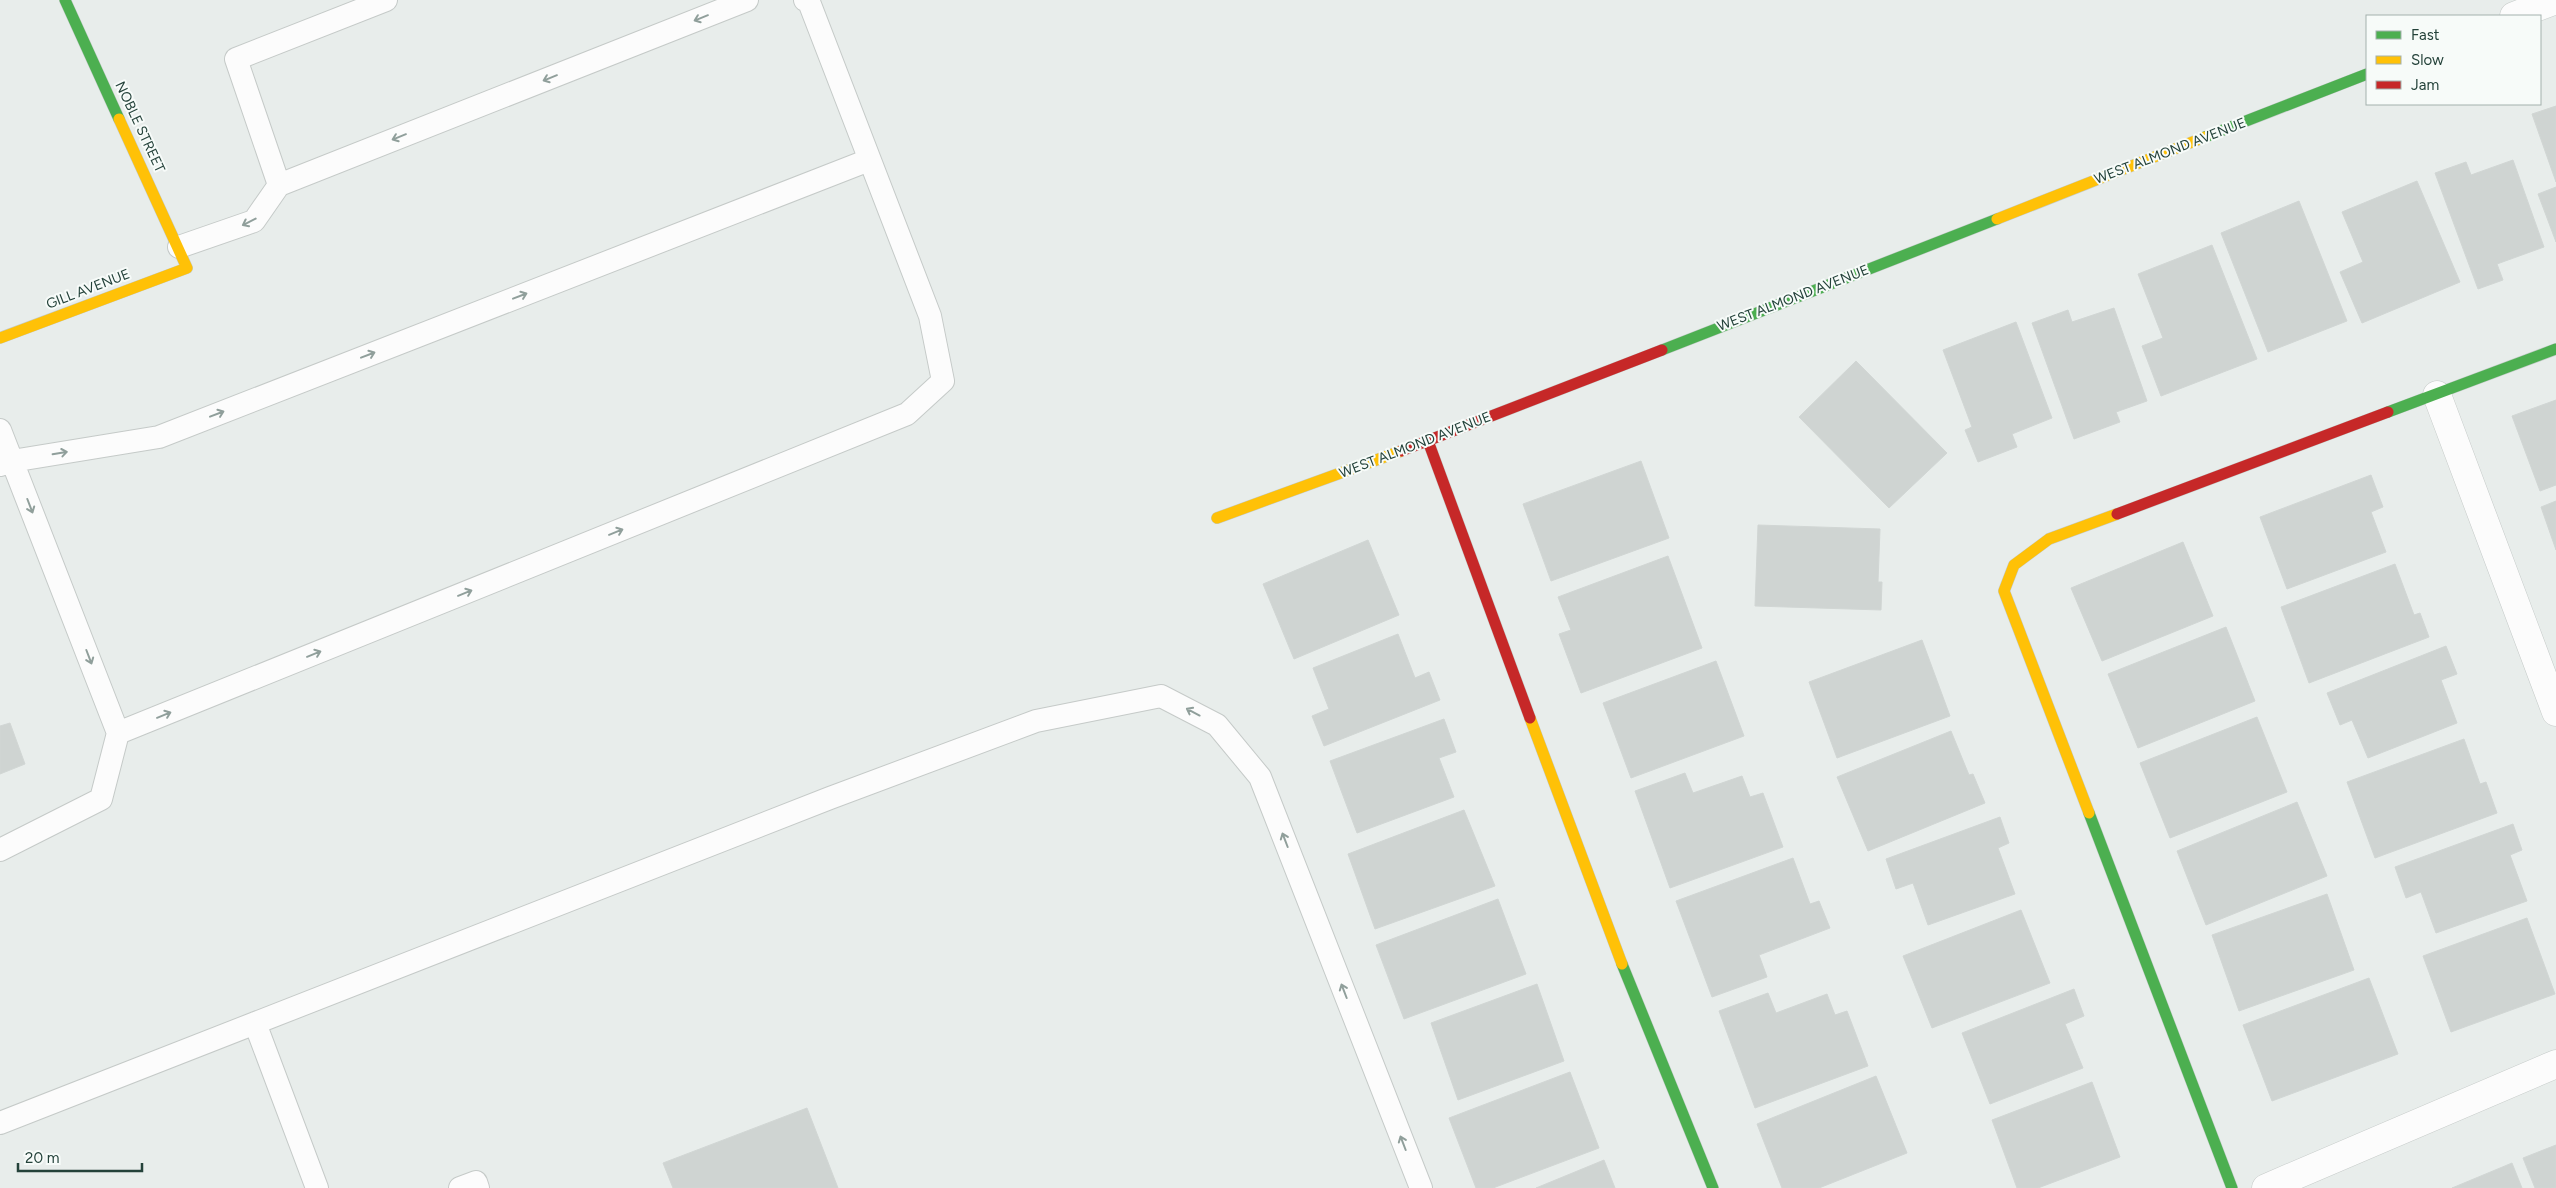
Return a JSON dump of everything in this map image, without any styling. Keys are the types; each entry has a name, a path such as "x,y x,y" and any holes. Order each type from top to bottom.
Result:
{"street":[{"name":"NOBLE STREET","path":"65,0 183,257"},
{"path":"2517,15 2556,0"},
{"name":"WEST ALMOND AVENUE","path":"1217,518 1428,441 2366,74"},
{"name":"GILL AVENUE","path":"0,338 183,257"},
{"path":"2232,1188 2004,591 2014,565 2049,539 2438,395 2556,349"},
{"path":"2438,395 2556,712"},
{"path":"1428,441 1619,958 1713,1188"},
{"path":"2266,1188 2556,1064"}],"lane":[{"path":"279,185 236,59 386,0"},
{"path":"183,257 254,221 279,185 747,0"},
{"path":"118,733 907,414 943,381 930,316 809,2 805,0"},
{"path":"6,463 159,436 870,160"},
{"path":"0,430 6,463 118,733 101,799 0,850"},
{"path":"0,1123 830,798 1036,721 1161,696 1217,725 1260,777 1421,1188"},
{"path":"255,1023 317,1188"},
{"path":"460,1188 476,1182 478,1188"}],"building":[{"path":"2556,106 2556,182 2532,114"},
{"path":"2513,160 2544,247 2497,264 2503,280 2478,289 2435,173 2466,162 2471,175"},
{"path":"2417,181 2460,282 2362,323 2340,272 2363,262 2342,212"},
{"path":"2556,187 2556,242 2538,194"},
{"path":"2299,201 2347,321 2268,352 2221,233"},
{"path":"2212,245 2257,359 2161,396 2142,346 2163,338 2138,274"},
{"path":"2114,308 2147,401 2116,412 2120,422 2074,439 2032,323 2068,310 2072,322"},
{"path":"2016,322 2052,418 2012,434 2017,447 1978,462 1965,430 1972,427 1943,350"},
{"path":"1856,361 1947,453 1889,508 1799,417"},
{"path":"2556,400 2556,485 2540,491 2512,416"},
{"path":"1641,461 1669,538 1551,581 1523,504"},
{"path":"2371,475 2383,507 2371,512 2386,552 2287,589 2260,517"},
{"path":"2556,501 2556,550 2541,507"},
{"path":"1758,525 1880,529 1878,582 1882,582 1881,610 1755,606"},
{"path":"1368,540 1399,615 1294,659 1263,584"},
{"path":"2183,542 2213,616 2102,661 2071,588"},
{"path":"1668,556 1702,648 1581,693 1559,634 1571,630 1558,597"},
{"path":"2395,564 2414,615 2420,613 2429,637 2309,683 2281,607"},
{"path":"2226,627 2255,701 2138,748 2108,674"},
{"path":"1398,634 1415,678 1429,672 1440,700 1324,746 1312,716 1329,709 1313,668"},
{"path":"1922,640 1950,716 1837,758 1809,682"},
{"path":"2446,646 2457,674 2441,680 2457,723 2368,758 2352,720 2340,725 2327,693"},
{"path":"1716,661 1744,736 1631,778 1603,703"},
{"path":"2257,717 2287,792 2170,838 2140,763"},
{"path":"1444,719 1456,752 1439,758 1454,797 1357,833 1330,761"},
{"path":"10,723 25,764 0,774 0,726"},
{"path":"1951,731 1969,775 1973,774 1985,803 1868,851 1837,777"},
{"path":"2464,739 2480,784 2486,782 2497,813 2375,858 2347,782"},
{"path":"1685,773 1693,793 1742,776 1750,797 1763,793 1783,847 1670,888 1635,791"},
{"path":"2297,802 2327,876 2206,925 2177,851"},
{"path":"1464,810 1495,886 1375,929 1348,854"},
{"path":"2000,817 2009,843 1998,848 2015,894 1928,925 1913,883 1896,889 1886,859"},
{"path":"2513,824 2522,850 2510,855 2527,901 2436,933 2421,892 2406,898 2395,867"},
{"path":"1793,858 1810,904 1819,901 1830,928 1759,955 1767,977 1712,997 1676,901"},
{"path":"2327,894 2354,970 2239,1011 2212,935"},
{"path":"1498,899 1526,974 1404,1019 1376,945"},
{"path":"2021,910 2050,983 1932,1028 1903,956"},
{"path":"2527,918 2555,994 2451,1032 2423,956"},
{"path":"2369,978 2398,1054 2272,1101 2243,1025"},
{"path":"1537,984 1564,1061 1458,1100 1431,1023"},
{"path":"2074,989 2084,1016 2065,1024 2083,1068 1990,1104 1962,1033"},
{"path":"1768,993 1776,1013 1827,994 1835,1015 1847,1011 1868,1066 1755,1108 1719,1011"},
{"path":"1570,1072 1599,1148 1493,1188 1476,1188 1449,1118"},
{"path":"1876,1076 1907,1153 1819,1188 1782,1188 1757,1124"},
{"path":"2092,1082 2120,1157 2038,1188 2017,1188 1992,1120"},
{"path":"807,1108 838,1188 673,1188 663,1163"},
{"path":"2556,1145 2556,1188 2535,1188 2523,1158"},
{"path":"1604,1160 1615,1188 1536,1188"},
{"path":"2512,1163 2522,1188 2452,1188"}],"traffic: fast":[{"path":"65,0 119,119"},
{"path":"2205,137 2366,74"},
{"path":"1662,350 1997,219"},
{"path":"2388,412 2556,349"},
{"path":"2089,813 2232,1188"},
{"path":"1622,964 1713,1188"}],"traffic: slow":[{"path":"0,338 187,268 119,119"},
{"path":"1997,219 2205,137"},
{"path":"1217,518 1401,451"},
{"path":"2089,813 2004,591 2014,565 2049,539 2117,514"},
{"path":"1530,718 1622,964"}],"traffic: jam":[{"path":"1401,451 1662,350"},
{"path":"2117,514 2388,412"},
{"path":"1428,441 1530,718"}]}
